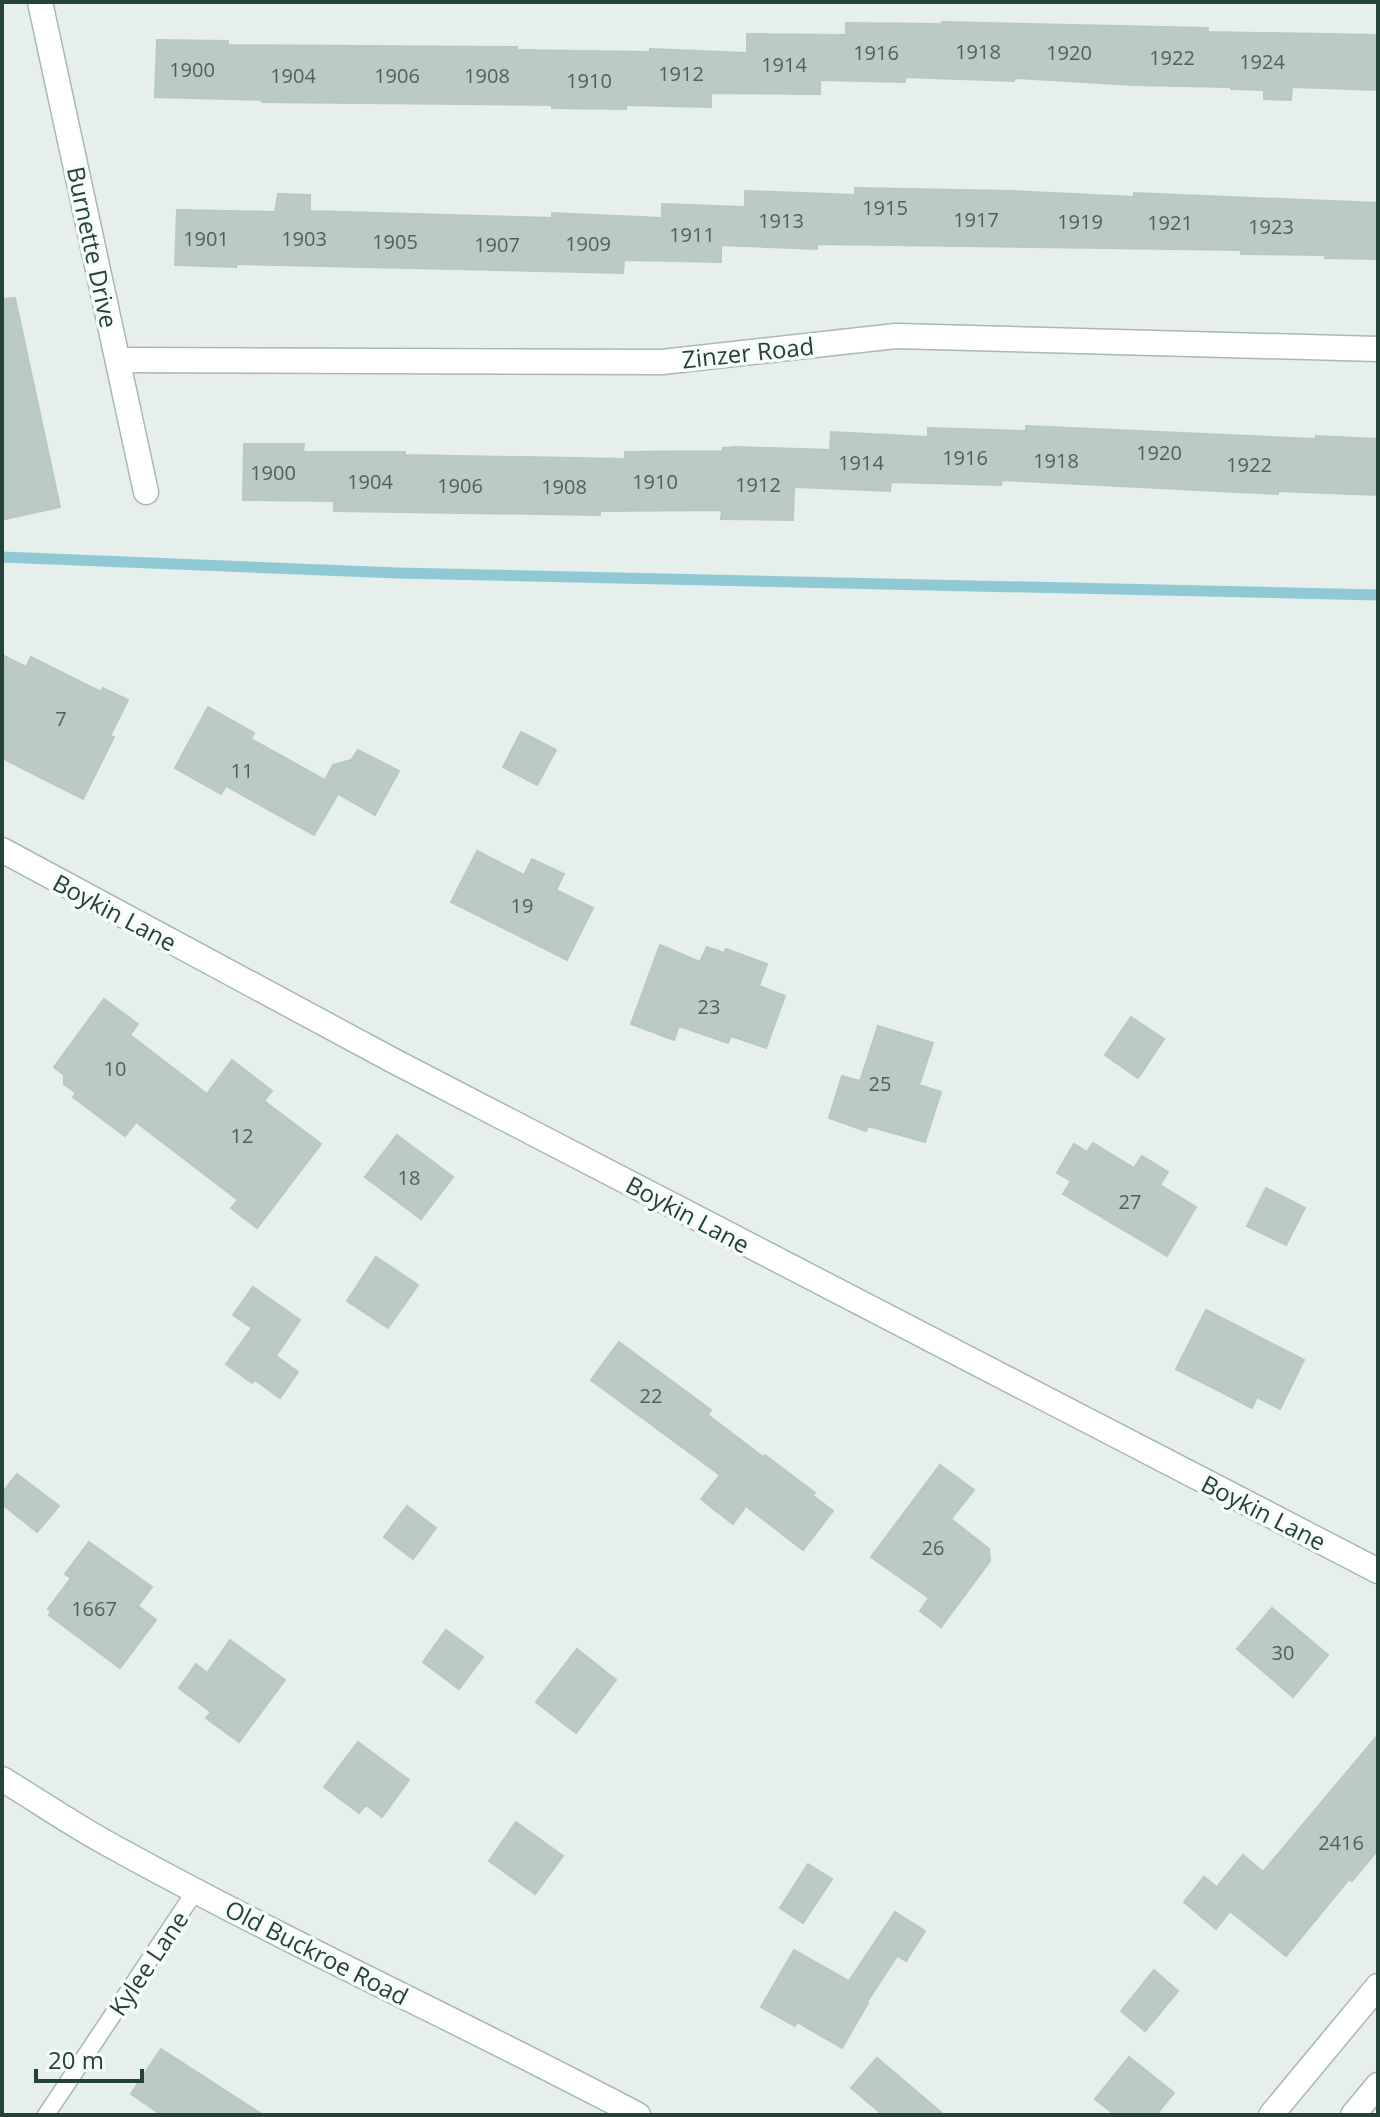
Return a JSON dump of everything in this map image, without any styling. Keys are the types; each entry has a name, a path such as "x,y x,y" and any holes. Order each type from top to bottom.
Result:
{"street":[{"name":"Burnette Drive","path":"40,2 146,492"},
{"name":"Zinzer Road","path":"118,360 662,362 896,336 1378,349"},
{"name":"Boykin Lane","path":"2,850 392,1060 1378,1571"},
{"name":"Old Buckroe Road","path":"2,1779 99,1839 638,2115"},
{"path":"1271,2115 1378,1986"},
{"path":"1353,2115 1378,2085"}],"lane":[{"name":"Kylee Lane","path":"46,2115 196,1890"}],"building":[{"path":"942,22 1378,35 1378,90 1292,87 1291,100 1264,99 1264,90 1231,87 905,77 905,82 820,80 820,94 711,93 711,107 626,105 626,109 552,108 552,105 262,102 155,97 157,40 228,41 228,45 517,47 517,50 650,52 650,49 747,53 747,34 846,35 846,23"},
{"path":"855,188 1134,197 1134,193 1378,203 1378,259 1241,254 1241,250 817,244 817,249 721,245 721,262 624,260 623,273 175,265 177,210 275,212 278,194 310,195 310,211 552,218 552,213 662,218 662,204 745,207 745,191 855,195"},
{"path":"15,298 60,507 5,519 2,505 2,299"},
{"path":"1026,426 1378,439 1378,495 1278,491 1278,494 1002,480 1001,485 891,482 890,491 794,487 793,520 721,519 722,510 600,511 600,515 334,511 334,501 243,500 244,444 304,444 303,452 625,459 625,452 723,451 723,448 736,447 830,450 831,432 928,437 928,428 1026,431"},
{"path":"2,655 26,667 31,657 101,692 103,688 128,700 110,736 114,737 83,799 2,758"},
{"path":"208,707 254,733 251,739 325,780 333,765 351,760 358,750 399,771 375,815 338,794 314,835 226,786 221,794 175,768"},
{"path":"521,732 556,750 537,785 503,767"},
{"path":"477,851 524,875 532,859 564,874 556,890 593,908 567,960 451,902"},
{"path":"660,945 700,962 707,947 724,953 726,949 767,964 759,986 785,996 766,1048 731,1036 728,1043 679,1026 674,1040 631,1024"},
{"path":"104,999 138,1024 130,1035 207,1094 232,1060 272,1091 264,1101 321,1144 257,1228 231,1208 238,1200 136,1122 125,1136 73,1097 76,1093 64,1084 64,1075 54,1067"},
{"path":"1131,1017 1164,1039 1138,1078 1105,1055"},
{"path":"878,1026 933,1043 919,1085 941,1092 925,1142 868,1126 866,1131 829,1118 842,1076 860,1081"},
{"path":"397,1135 453,1177 421,1219 365,1177"},
{"path":"1093,1143 1134,1168 1142,1156 1168,1172 1160,1185 1196,1207 1167,1256 1063,1194 1071,1181 1057,1173 1074,1144 1087,1152"},
{"path":"1266,1188 1305,1208 1286,1245 1247,1226"},
{"path":"376,1257 418,1285 388,1328 347,1301"},
{"path":"253,1287 300,1320 276,1356 298,1372 280,1398 226,1364 252,1328 233,1315"},
{"path":"1206,1310 1304,1360 1280,1409 1257,1397 1252,1408 1176,1369"},
{"path":"619,1342 711,1410 708,1415 815,1493 812,1495 833,1511 803,1550 746,1506 733,1524 701,1499 720,1475 591,1380"},
{"path":"940,1465 974,1490 951,1519 989,1549 990,1561 941,1627 920,1611 929,1598 871,1557"},
{"path":"17,1474 59,1506 37,1532 2,1504 2,1493"},
{"path":"407,1506 436,1528 413,1559 384,1537"},
{"path":"89,1542 152,1587 138,1606 156,1620 120,1668 49,1615 51,1612 48,1609 71,1578 65,1574"},
{"path":"1272,1608 1328,1655 1293,1697 1237,1649"},
{"path":"446,1630 483,1657 459,1689 423,1662"},
{"path":"230,1640 285,1680 239,1742 206,1718 211,1712 179,1688 196,1664 207,1673"},
{"path":"577,1649 616,1680 576,1733 536,1702"},
{"path":"1378,1735 1378,1850 1352,1881 1349,1879 1286,1956 1230,1911 1216,1929 1184,1902 1204,1877 1217,1887 1243,1855 1263,1872"},
{"path":"358,1742 409,1780 382,1817 366,1805 359,1813 324,1787"},
{"path":"516,1822 563,1856 535,1894 489,1861"},
{"path":"808,1864 832,1879 803,1923 780,1908"},
{"path":"895,1912 925,1931 906,1961 897,1956 842,2048 797,2022 795,2026 761,2007 794,1950 849,1981"},
{"path":"1154,1970 1178,1991 1145,2031 1121,2011"},
{"path":"161,2049 263,2115 162,2115 131,2094"},
{"path":"1129,2057 1174,2093 1156,2115 1115,2115 1095,2099"},
{"path":"877,2058 944,2115 883,2115 851,2088"}],"waterway":[{"path":"2,557 398,573 1378,595"}]}
